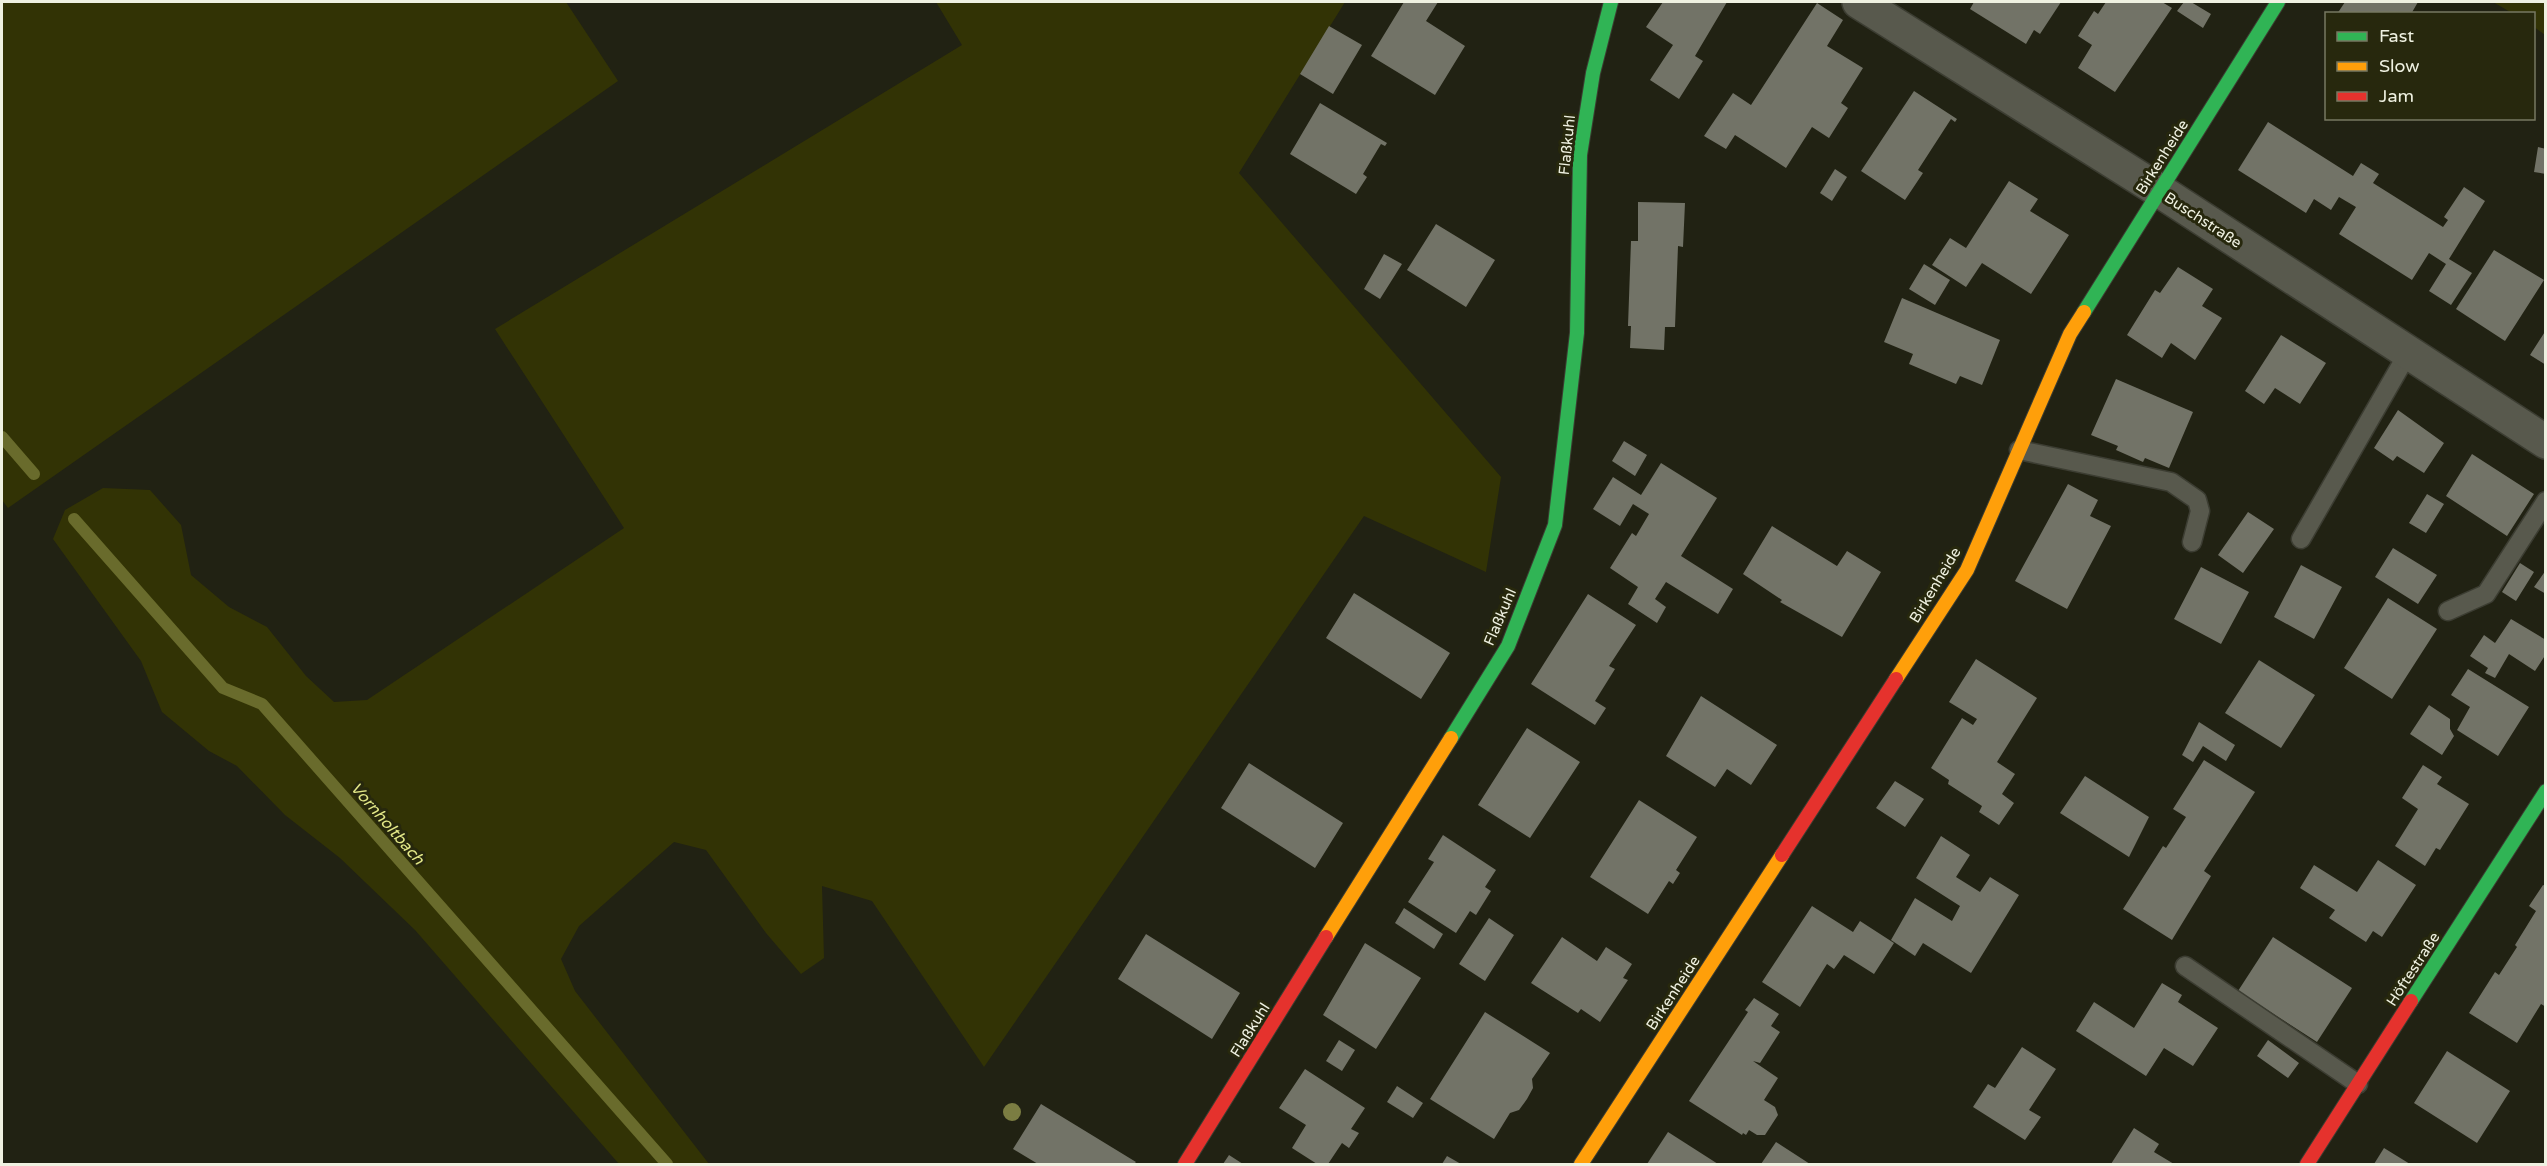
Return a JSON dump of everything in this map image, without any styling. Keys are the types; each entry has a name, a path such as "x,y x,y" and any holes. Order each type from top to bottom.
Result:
{"street":[{"name":"Flaßkuhl","path":"1185,1164 1508,646 1555,525 1577,333 1580,155 1593,72 1611,2"},
{"name":"Buschstraße","path":"1859,2 2160,191 2546,442"},
{"name":"Birkenheide","path":"1581,1164 1967,570 2070,334 2278,2"},
{"name":"Höftestraße","path":"2307,1164 2546,791"}],"lane":[{"path":"2301,539 2408,353"},
{"path":"2019,450 2170,482 2197,500 2200,511 2192,542"},
{"path":"2448,611 2486,594 2546,501"},
{"path":"2184,966 2358,1084"}],"shaded area":[{"path":"2,2 566,2 618,81 8,508 2,500"},
{"path":"936,2 1345,2 1239,173 1501,477 1486,572 1364,516 984,1067 872,901 822,886 824,958 801,974 766,933 706,850 674,842 579,926 561,959 575,991 709,1164 619,1164 415,930 340,858 285,815 237,766 209,751 162,712 141,661 53,539 65,510 103,488 150,490 181,525 191,575 229,607 267,627 306,676 334,702 367,700 624,528 495,329 962,45"},
{"path":"2493,2 2545,2 2545,35 2535,28 2535,12 2510,12"}],"building":[{"path":"1404,2 1438,2 1426,21 1465,46 1435,95 1371,56"},
{"path":"1663,2 1727,2 1695,56 1703,61 1679,99 1650,80 1673,45 1646,27"},
{"path":"1974,2 2061,2 2040,34 2034,30 2026,44 1970,9"},
{"path":"2106,2 2162,2 2172,8 2115,92 2078,68 2092,45 2078,36 2094,11 2098,14"},
{"path":"2184,2 2191,2 2211,14 2203,28 2177,11"},
{"path":"2345,2 2418,2 2412,12 2338,12"},
{"path":"1817,3 1843,20 1827,46 1863,68 1841,103 1848,108 1829,138 1812,127 1786,168 1735,135 1726,149 1704,136 1733,93 1751,105"},
{"path":"1329,26 1362,45 1333,94 1300,74"},
{"path":"1914,91 1957,119 1955,122 1951,119 1918,170 1923,173 1905,200 1861,171"},
{"path":"1320,103 1387,143 1385,146 1381,144 1363,174 1367,177 1356,194 1290,154"},
{"path":"2268,122 2353,176 2361,163 2379,174 2373,183 2443,227 2448,220 2444,217 2464,187 2485,201 2449,259 2472,273 2451,305 2429,291 2446,264 2429,253 2412,280 2339,234 2356,207 2339,197 2331,210 2314,199 2306,213 2238,170"},
{"path":"2538,147 2546,149 2546,174 2534,172"},
{"path":"1835,169 1847,177 1832,201 1820,193"},
{"path":"2009,181 2038,199 2030,211 2069,235 2031,294 1982,263 1966,287 1932,265 1950,238 1966,248"},
{"path":"1638,202 1685,203 1683,247 1678,246 1675,327 1665,327 1664,350 1630,348 1631,326 1628,326 1631,241 1638,241"},
{"path":"1436,224 1495,260 1466,307 1407,270"},
{"path":"2494,250 2544,280 2505,341 2456,309"},
{"path":"1384,254 1402,264 1380,299 1364,289"},
{"path":"1924,264 1950,280 1935,305 1909,289"},
{"path":"2178,267 2213,289 2202,306 2222,318 2195,360 2171,343 2162,358 2127,335 2155,290 2160,293"},
{"path":"1902,298 2000,340 1982,385 1960,376 1956,384 1909,364 1913,354 1884,342"},
{"path":"2546,330 2546,365 2530,355"},
{"path":"2281,335 2326,363 2300,404 2275,388 2264,404 2245,391"},
{"path":"2116,379 2193,412 2169,468 2145,458 2143,462 2116,450 2118,446 2091,435"},
{"path":"2398,410 2444,443 2424,473 2397,456 2393,461 2374,448"},
{"path":"1624,441 1647,455 1635,476 1612,461"},
{"path":"2472,454 2534,494 2507,536 2446,496"},
{"path":"1661,463 1717,498 1681,556 1733,589 1718,614 1666,582 1655,599 1666,607 1657,623 1628,604 1638,587 1610,568 1632,533 1636,536 1649,514 1633,504 1620,526 1593,509 1613,477 1641,495"},
{"path":"2068,484 2098,500 2090,516 2111,526 2067,609 2015,581"},
{"path":"2427,494 2444,504 2426,533 2409,523"},
{"path":"2248,512 2274,529 2243,573 2218,555"},
{"path":"1772,526 1837,566 1847,551 1881,572 1842,637 1780,602 1782,600 1743,574"},
{"path":"2393,548 2437,575 2418,604 2375,577"},
{"path":"2520,563 2534,572 2516,601 2502,592"},
{"path":"2301,565 2342,587 2314,639 2274,617"},
{"path":"2201,567 2249,592 2221,644 2174,619"},
{"path":"2546,570 2546,594 2534,587"},
{"path":"1354,593 1450,653 1421,699 1326,638"},
{"path":"1588,594 1636,625 1609,666 1615,669 1595,701 1606,708 1595,725 1531,684"},
{"path":"2388,598 2437,629 2392,699 2344,668"},
{"path":"2511,619 2546,640 2546,654 2535,671 2509,654 2495,678 2485,673 2488,668 2470,656 2484,635 2495,643"},
{"path":"1976,659 2037,698 1997,762 2015,774 2002,794 2014,803 1999,825 1979,812 1982,806 1948,784 1949,780 1931,768 1962,718 1973,725 1977,719 1949,702"},
{"path":"2259,660 2315,695 2281,748 2225,713"},
{"path":"2468,669 2529,707 2498,756 2457,730 2470,707 2451,695"},
{"path":"1701,696 1777,745 1751,785 1727,769 1715,787 1666,756"},
{"path":"2429,705 2450,719 2450,729 2454,736 2442,755 2410,734"},
{"path":"2199,722 2235,745 2226,761 2203,746 2193,762 2182,755"},
{"path":"1527,728 1580,762 1530,838 1478,805"},
{"path":"2204,760 2255,792 2204,871 2211,876 2172,940 2123,909 2163,846 2166,848 2186,817 2173,809"},
{"path":"1249,763 1343,823 1315,868 1221,808"},
{"path":"2423,765 2442,777 2437,784 2469,804 2440,850 2436,848 2425,866 2395,846 2418,809 2402,798"},
{"path":"2085,776 2149,817 2129,857 2060,813"},
{"path":"1895,781 1924,799 1905,827 1876,808"},
{"path":"1639,800 1697,837 1676,870 1680,873 1673,884 1669,881 1648,914 1590,877"},
{"path":"1443,835 1496,870 1485,887 1491,891 1476,915 1470,911 1456,933 1408,902 1434,862 1428,859"},
{"path":"1941,836 1970,855 1956,877 1980,892 1990,877 2019,895 1971,973 1923,943 1915,956 1891,940 1915,898 1952,921 1960,906 1916,878"},
{"path":"2378,860 2416,885 2382,937 2373,931 2366,942 2329,918 2335,910 2300,888 2314,865 2357,892"},
{"path":"2543,885 2546,886 2546,1007 2541,1004 2517,1043 2469,1013 2495,972 2499,975 2517,947 2515,945 2536,911 2529,906"},
{"path":"1812,906 1853,932 1860,921 1894,943 1874,974 1844,955 1834,969 1827,964 1800,1007 1762,982"},
{"path":"1404,908 1443,934 1434,949 1395,923"},
{"path":"1489,918 1514,935 1485,981 1459,964"},
{"path":"1146,934 1240,993 1212,1039 1118,979"},
{"path":"1562,937 1597,961 1606,947 1632,964 1623,978 1628,980 1600,1022 1581,1009 1578,1013 1531,983"},
{"path":"2273,937 2352,988 2317,1042 2238,991"},
{"path":"1365,943 1421,978 1376,1049 1323,1015"},
{"path":"2162,983 2182,995 2178,1002 2218,1028 2193,1066 2164,1048 2146,1076 2076,1031 2094,1002 2134,1028"},
{"path":"1754,998 1779,1014 1771,1026 1780,1032 1760,1063 1753,1061 1778,1078 1764,1100 1775,1107 1778,1115 1765,1135 1757,1135 1749,1130 1746,1135 1743,1133 1742,1135 1689,1101 1748,1012 1745,1010"},
{"path":"1485,1012 1550,1053 1532,1079 1533,1088 1527,1099 1519,1110 1510,1113 1494,1139 1430,1099"},
{"path":"1339,1040 1355,1050 1342,1071 1326,1061"},
{"path":"2268,1040 2299,1063 2288,1078 2257,1056"},
{"path":"2022,1047 2056,1069 2029,1110 2041,1117 2025,1140 1973,1107 1988,1084 1995,1088"},
{"path":"2447,1051 2510,1091 2477,1143 2414,1103"},
{"path":"1305,1069 1365,1108 1351,1129 1359,1133 1349,1148 1342,1143 1328,1164 1317,1164 1292,1148 1306,1125 1279,1108"},
{"path":"1397,1086 1423,1103 1413,1118 1387,1102"},
{"path":"1041,1104 1136,1162 1134,1164 1038,1164 1013,1149"},
{"path":"2134,1128 2159,1144 2154,1152 2174,1164 2111,1164"},
{"path":"1668,1132 1718,1164 1647,1164"},
{"path":"1776,1142 1810,1164 1761,1164"},
{"path":"2384,1148 2410,1164 2374,1164"},
{"path":"1229,1155 1243,1164 1223,1164"},
{"path":"1447,1156 1461,1164 1442,1164"}],"waterway":[{"name":"Vornholtbach","path":"2,437 34,474"},
{"name":"Vornholtbach","path":"74,519 223,688 262,704 667,1164"}],"traffic: fast":[{"path":"1451,738 1508,646 1555,525 1577,333 1580,155 1593,73 1611,2"},
{"path":"2084,312 2278,2"},
{"path":"2411,1001 2546,791"}],"traffic: slow":[{"path":"1896,679 1967,570 2070,334 2084,312"},
{"path":"1326,937 1451,738"},
{"path":"1581,1164 1782,855"}],"traffic: jam":[{"path":"1782,855 1896,679"},
{"path":"1185,1164 1326,937"},
{"path":"2307,1164 2411,1001"}]}
